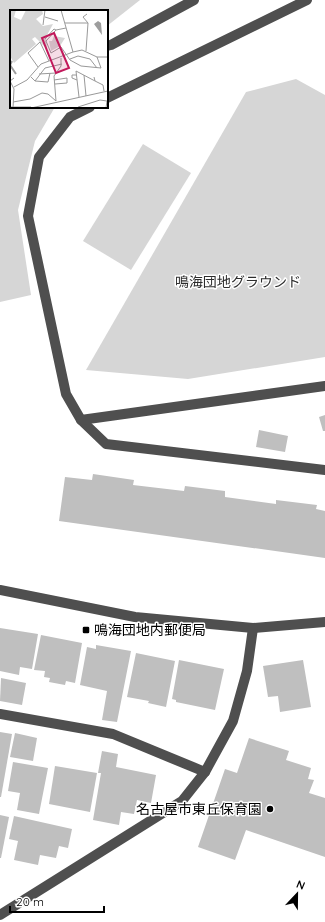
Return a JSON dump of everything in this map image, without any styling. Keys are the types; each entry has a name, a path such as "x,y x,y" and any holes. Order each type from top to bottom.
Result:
{"street":[{"path":"108,46 194,0"},
{"path":"108,98 306,0"},
{"path":"88,108 70,117 39,157 28,216 66,394 81,420 106,444 325,470"},
{"path":"81,420 325,386"},
{"path":"0,590 135,617 253,628 325,622"},
{"path":"2,911 182,800 204,772 233,721 247,671 253,628"},
{"path":"0,714 113,734 204,772"}],"green space":[{"path":"0,0 140,0 108,25 108,10 10,10 10,108 54,108 35,141 18,210 31,295 0,302"},
{"name":"鳴海団地グラウンド","path":"296,79 325,95 325,357 188,379 86,370 246,92"},
{"path":"143,144 191,173 131,270 83,241"}],"building":[{"path":"325,415 325,431 323,431 319,417"},
{"path":"259,430 288,436 285,452 256,447"},
{"path":"93,474 134,480 133,485 184,491 185,486 225,491 225,497 276,504 276,500 317,505 316,509 325,511 325,558 59,521 65,477 92,480"},
{"path":"0,628 38,634 32,669 20,667 19,675 0,671"},
{"path":"41,635 82,643 75,683 66,681 65,685 49,682 50,678 44,677 45,671 34,670"},
{"path":"96,645 131,651 117,722 102,720 107,691 80,685 87,647 96,649"},
{"path":"136,653 175,661 166,707 148,703 149,701 127,697"},
{"path":"179,660 224,669 215,710 176,702 176,700 172,699"},
{"path":"303,660 311,707 280,712 278,696 268,697 263,666"},
{"path":"1,678 26,683 22,705 0,701"},
{"path":"0,732 12,734 1,797 0,797"},
{"path":"15,733 37,738 33,761 10,757"},
{"path":"249,738 289,751 286,760 311,768 308,779 314,780 309,793 325,798 325,857 246,830 235,860 198,847 225,769 237,773"},
{"path":"102,751 118,754 116,767 156,775 151,803 137,800 134,814 121,812 119,825 93,820 101,773 98,773"},
{"path":"13,762 48,768 39,814 17,810 20,793 8,791"},
{"path":"55,766 97,773 90,812 49,804"},
{"path":"0,815 9,817 1,858 0,858"},
{"path":"14,816 72,829 68,848 59,846 56,858 40,855 38,865 14,860 18,841 9,839"}],"place":[{"name":"鳴海団地内郵便局","path":"86,630"},
{"name":"名古屋市東丘保育園","path":"270,809"}]}
